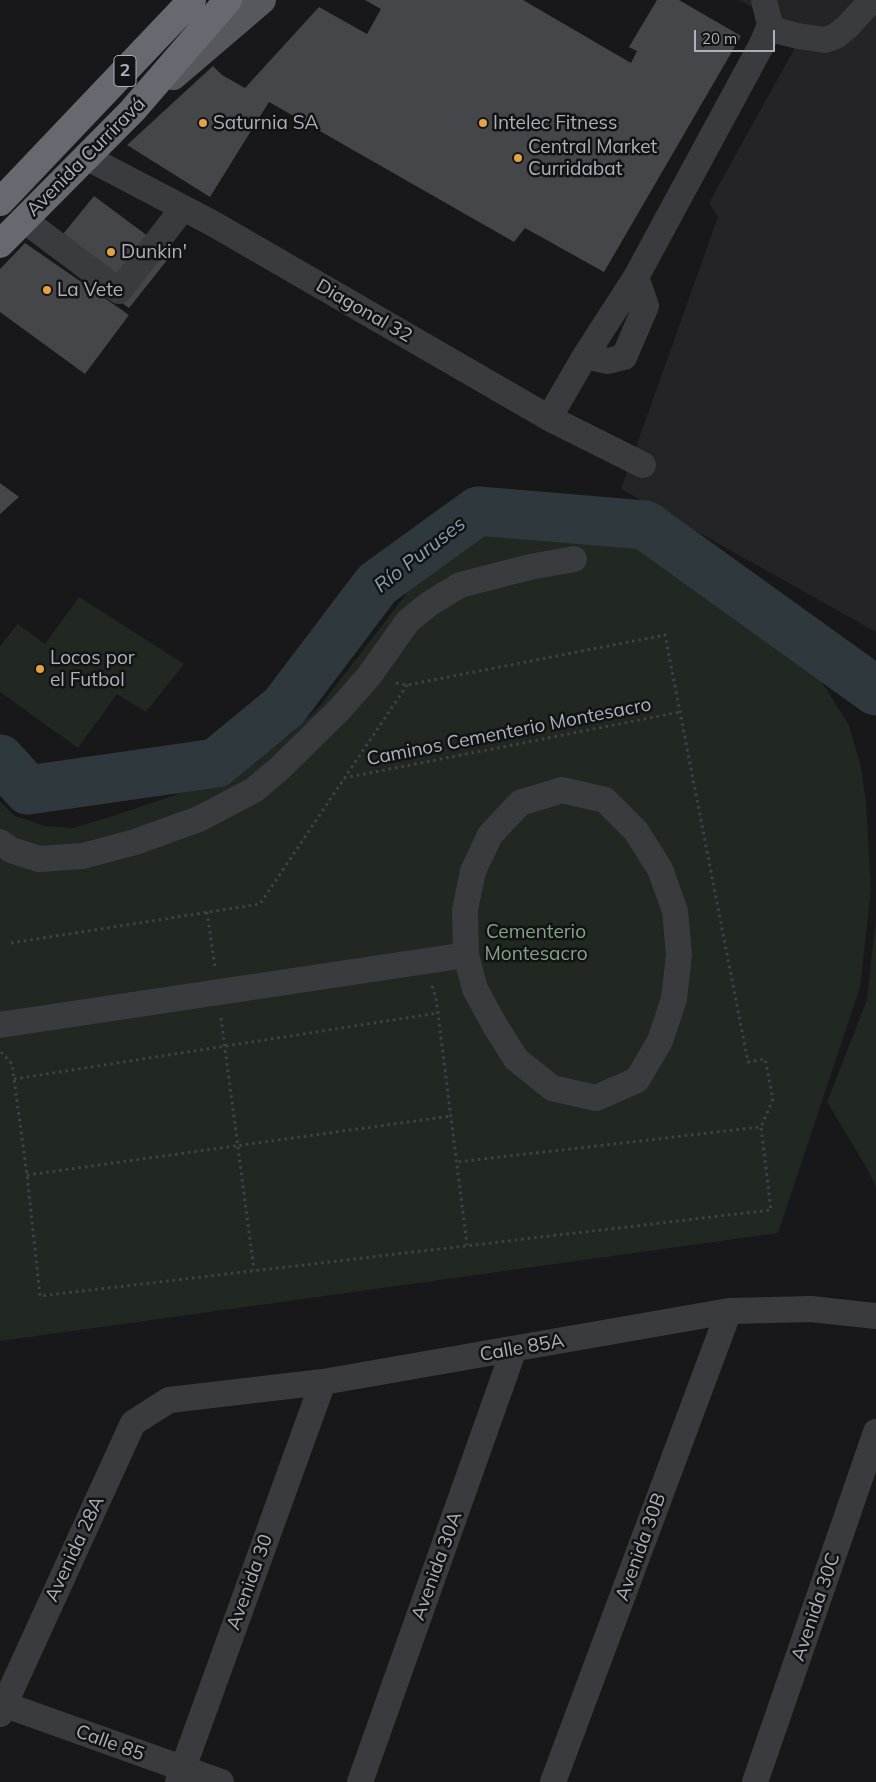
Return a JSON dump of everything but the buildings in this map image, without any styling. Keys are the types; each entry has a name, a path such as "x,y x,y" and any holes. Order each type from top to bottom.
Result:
{"highway":[{"name":"Avenida Curriravá","path":"0,202 192,0"},
{"name":"Avenida Curriravá","path":"0,244 152,89 228,0"}],"main road":[{"path":"152,89 166,81 262,0"}],"street":[{"path":"549,418 585,356 636,277 762,46 770,25 764,0"},
{"path":"770,25 778,31 825,40 836,36 848,26 872,0"},
{"name":"Diagonal 32","path":"86,157 183,208 549,418 643,464"},
{"path":"24,220 119,291 183,208"},
{"path":"0,842 12,850 39,859 83,856 135,842 199,819 254,790 280,768 340,709 369,676 408,621 429,604 460,585 574,558"},
{"path":"562,790 605,800 636,831 660,869 675,911 679,955 674,999 660,1041 637,1080 596,1098 552,1088 516,1059 475,989 466,955 465,910 473,871 490,835 520,803 562,790"},
{"path":"0,1025 466,955"},
{"name":"Calle 85A","path":"169,1400 323,1382 729,1311 811,1309 876,1316"},
{"name":"Avenida 30B","path":"553,1782 729,1311"},
{"name":"Avenida 30A","path":"360,1782 514,1349"},
{"name":"Avenida 30","path":"180,1775 323,1382"},
{"name":"Avenida 28A","path":"1,1707 133,1423 169,1400"},
{"name":"Avenida 30C","path":"755,1782 876,1432"},
{"name":"Calle 85","path":"1,1707 180,1775 221,1782"}],"path":[{"name":"Caminos Cementerio Montesacro","path":"11,943 260,904 407,685"},
{"name":"Caminos Cementerio Montesacro","path":"344,778 680,712"},
{"path":"207,912 254,1270"},
{"path":"422,962 436,998 467,1245"},
{"path":"14,1079 438,1013"},
{"path":"0,1051 12,1064 27,1175 40,1296 771,1210 762,1126 457,1162"},
{"path":"27,1175 451,1116"}],"shaded area":[{"path":"739,0 876,0 876,632 621,489 718,217 709,203 802,35"}],"green space":[{"name":"Cementerio Montesacro","path":"513,527 564,528 633,543 731,604 775,640 821,681 849,725 861,767 866,802 871,890 860,987 778,1233 0,1341 0,802 15,816 45,826 73,828 190,790 259,756 290,735 320,706 424,571 466,539"},
{"path":"79,597 184,664 146,712 117,694 78,748 0,692 0,646 18,624 45,644"},
{"path":"876,918 876,1187 827,1102 867,1000"}],"waterway":[{"name":"Río Puruses","path":"0,759 28,790 216,763 284,707 377,584 478,511 645,525 876,691"}],"place":[{"name":"Saturnia SA","path":"203,123"},
{"name":"Intelec Fitness","path":"483,123"},
{"name":"Central Market Curridabat","path":"518,158"},
{"name":"Dunkin'","path":"111,252"},
{"name":"La Vete","path":"47,290"},
{"name":"Locos por el Futbol","path":"40,669"}]}
